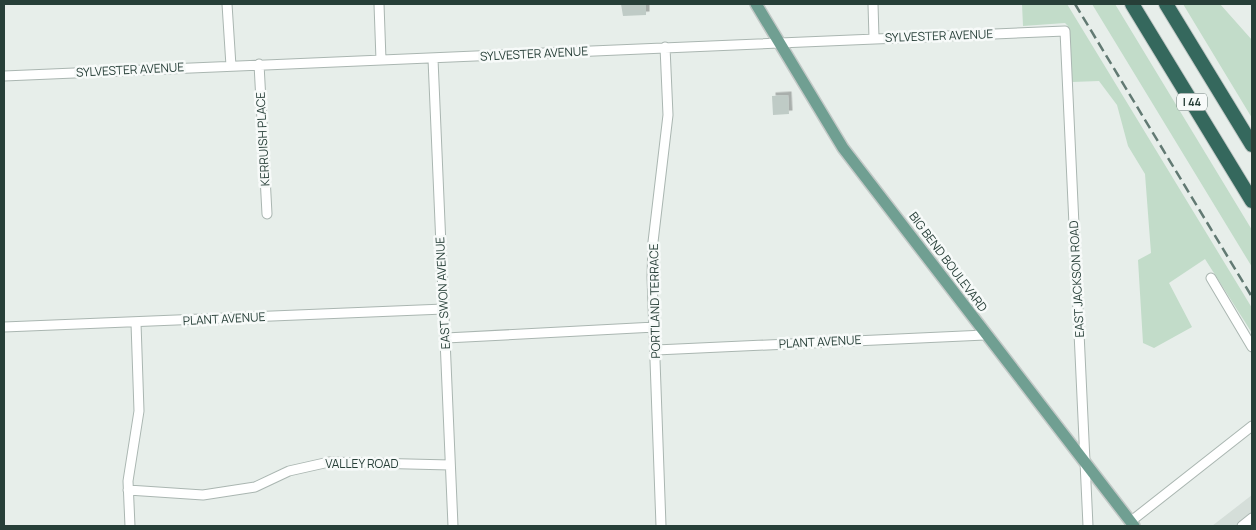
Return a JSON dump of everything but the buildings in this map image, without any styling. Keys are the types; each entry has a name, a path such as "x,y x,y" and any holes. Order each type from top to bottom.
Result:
{"highway":[{"name":"I 44","path":"1132,4 1252,201"},
{"name":"I 44","path":"1166,4 1252,145"}],"main road":[{"name":"BIG BEND BOULEVARD","path":"756,4 843,148 1132,524"}],"street":[{"path":"228,4 231,66"},
{"path":"379,4 381,60"},
{"path":"873,4 874,38"},
{"name":"SYLVESTER AVENUE","path":"4,76 1065,31"},
{"name":"EAST JACKSON ROAD","path":"1065,31 1088,526"},
{"name":"PORTLAND TERRACE","path":"661,526 652,277 653,242 668,115 665,48"},
{"name":"EAST SWON AVENUE","path":"433,59 453,526"},
{"name":"KERRUISH PLACE","path":"259,64 267,214"},
{"path":"1211,278 1252,347"},
{"name":"PLANT AVENUE","path":"4,327 444,309"},
{"path":"130,526 128,490 139,411 136,323"},
{"path":"446,338 655,327"},
{"name":"PLANT AVENUE","path":"656,350 985,335"},
{"path":"1132,524 1252,426"},
{"name":"VALLEY ROAD","path":"128,490 203,495 255,487 289,471 330,462 450,465"},
{"path":"1242,526 1252,518"}],"shaded area":[{"path":"1252,495 1252,526 1212,526"}],"green space":[{"path":"1022,4 1067,4 1252,308 1252,333 1205,259 1169,283 1192,327 1154,348 1143,343 1138,260 1151,253 1145,174 1128,146 1117,105 1099,81 1072,82 1068,26 1065,23 1023,26"},
{"path":"1092,4 1115,4 1252,230 1252,267"},
{"path":"1183,4 1220,4 1252,40 1252,118"}],"railway":[{"path":"1075,4 1252,297"}]}
